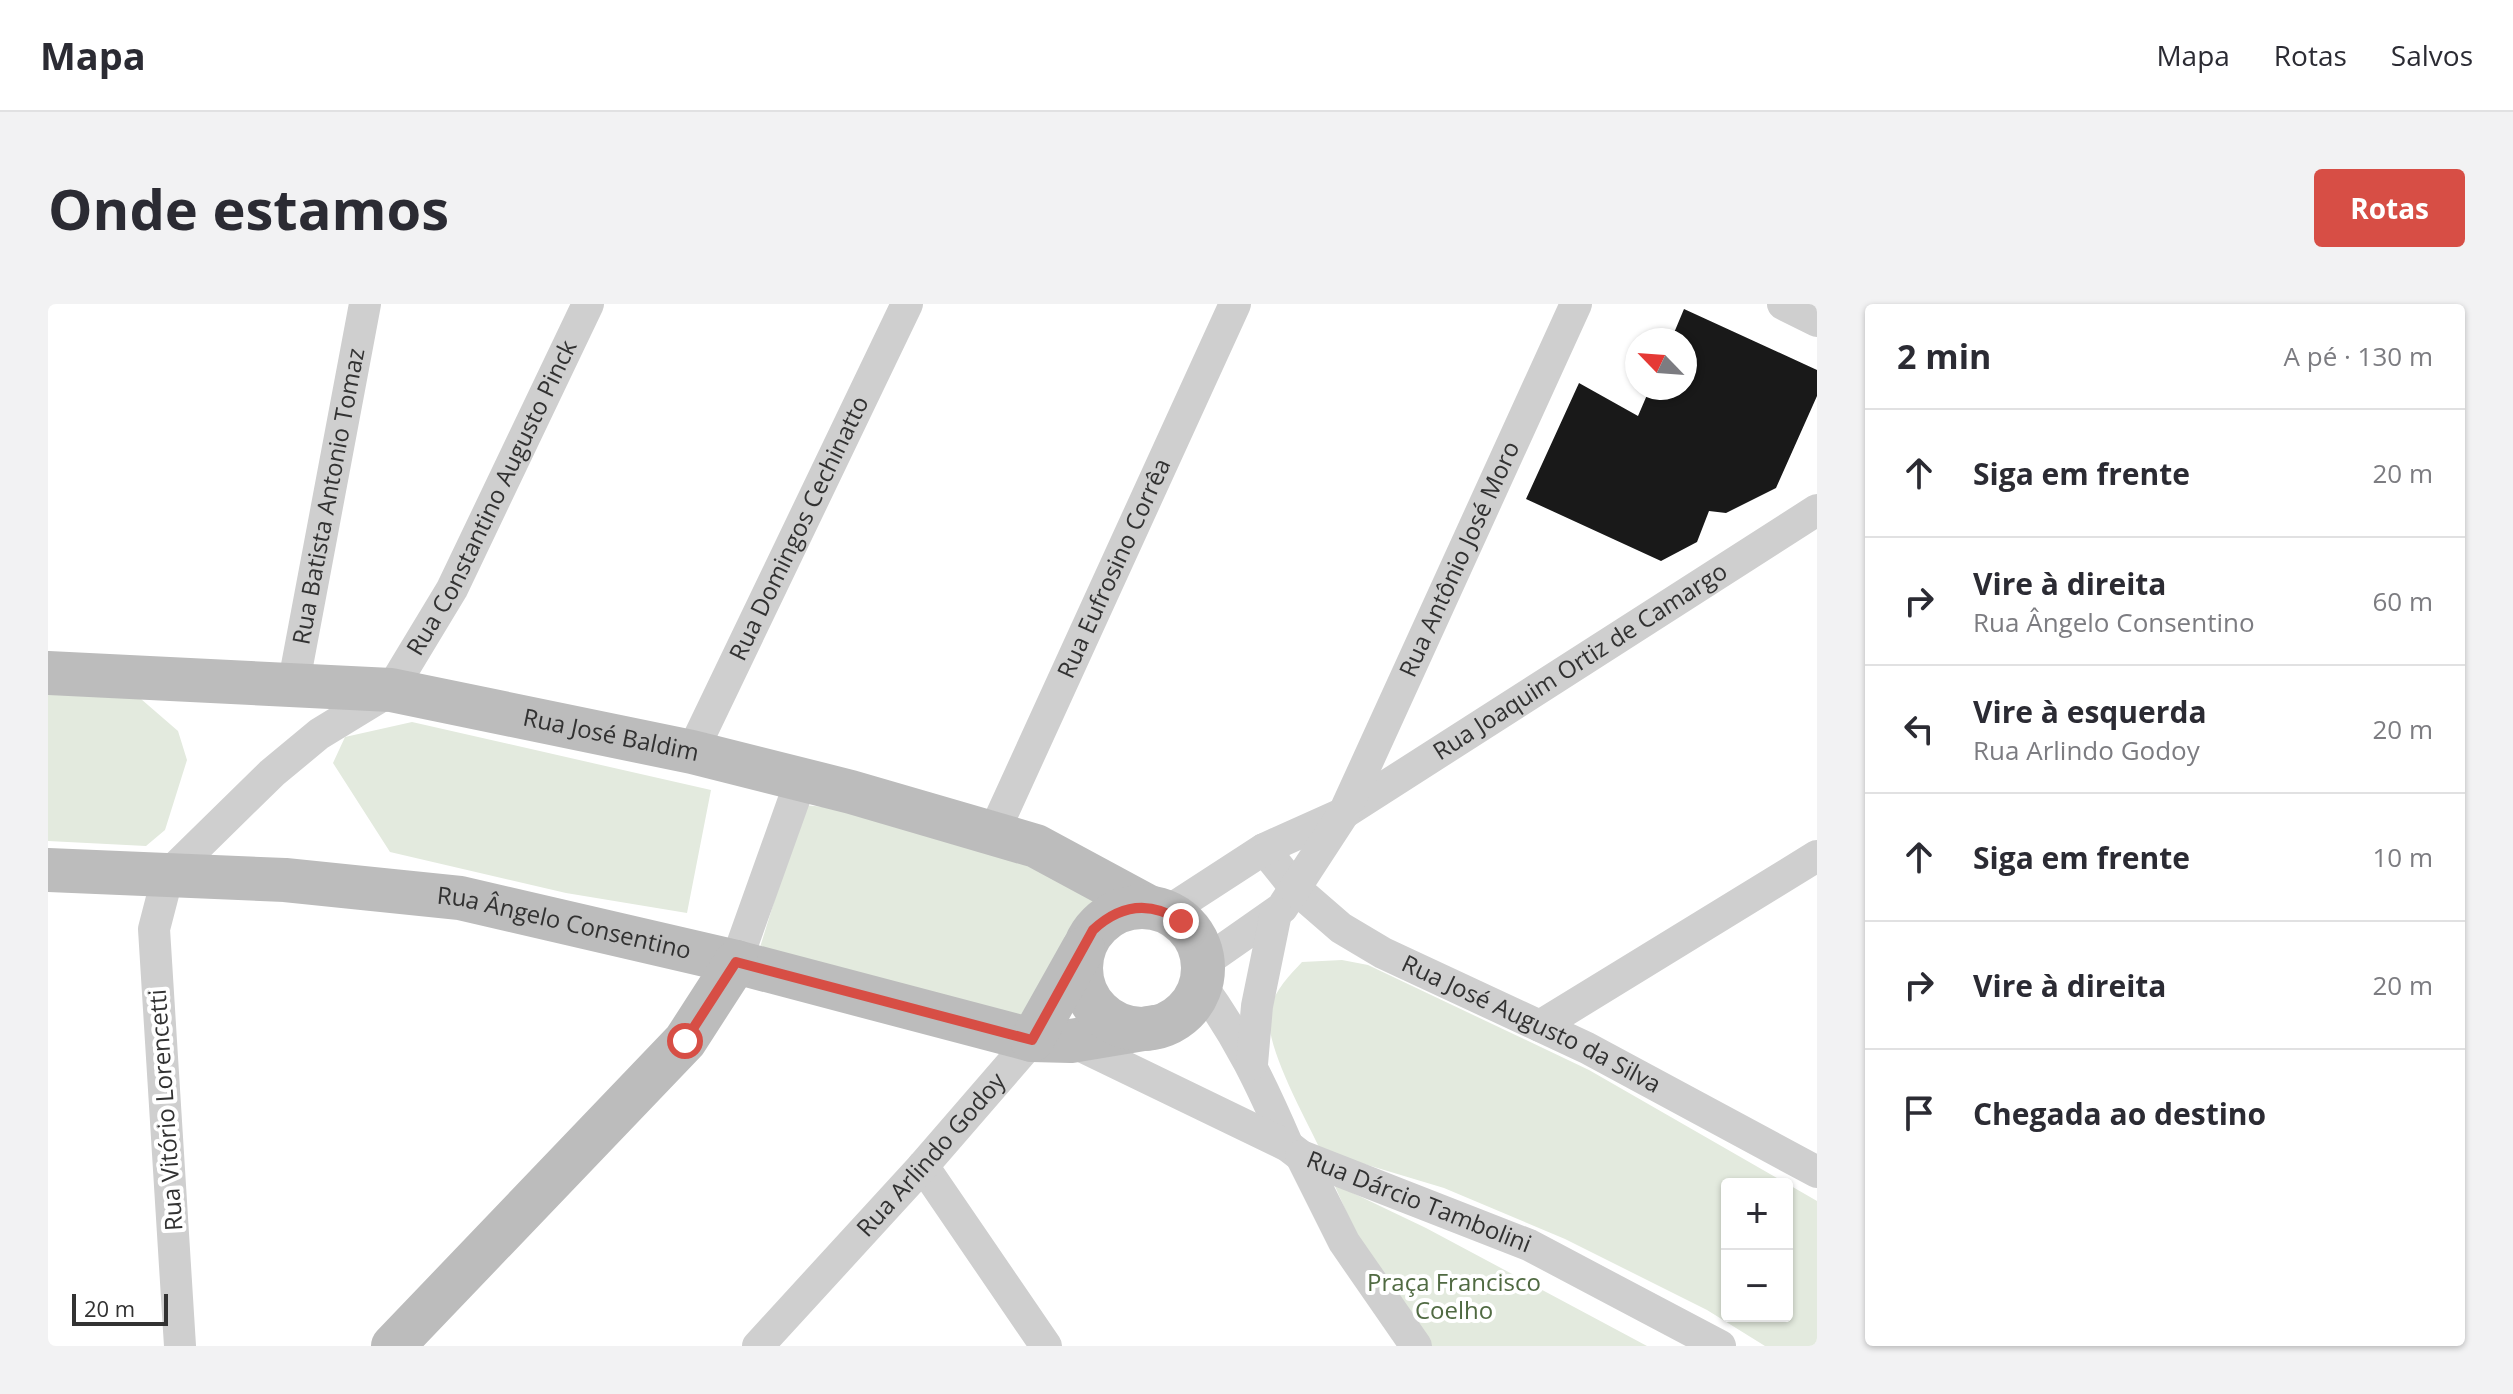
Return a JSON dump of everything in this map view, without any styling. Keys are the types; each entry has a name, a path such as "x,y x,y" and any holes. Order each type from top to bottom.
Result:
{"street":[{"name":"Rua Batista Antonio Tomaz","path":"293,687 365,304"},
{"name":"Rua Constantino Augusto Pinck","path":"391,690 452,589 588,304"},
{"name":"Rua Domingos Cechinatto","path":"692,752 907,304"},
{"name":"Rua Eufrosino Corrêa","path":"993,834 1235,304"},
{"name":"Rua Antônio José Moro","path":"1344,813 1576,304"},
{"path":"1783,304 1817,321"},
{"name":"Rua Joaquim Ortiz de Camargo","path":"1158,909 1264,849 1344,813 1817,510"},
{"name":"Rua José Baldim","path":"48,673 391,690 692,752 1036,846 1158,909"},
{"path":"168,875 272,773 319,734 391,690"},
{"path":"393,1346 685,1041 736,962 801,780"},
{"name":"Rua Joaquim Ortiz de Camargo","path":"1286,901 1344,813"},
{"name":"Rua José Augusto da Silva","path":"1264,849 1286,901 1383,953 1540,1026 1817,1172"},
{"path":"1540,1026 1817,856"},
{"name":"Rua Ângelo Consentino","path":"48,870 285,880 460,898 736,962 1052,1041 1295,1151"},
{"name":"Rua Vitório Lorencetti","path":"168,875 154,929 180,1346"},
{"path":"1252,1064 1264,971 1286,901"},
{"path":"1286,901 1201,974 1183,1012 1155,1027 1134,1028 1113,1022 1096,1009 1085,991 1080,970 1083,949 1093,930 1108,916 1128,908 1158,909 1192,933 1201,974 1252,1064 1344,1242 1416,1346"},
{"name":"Rua Arlindo Godoy","path":"758,1346 923,1166 1052,1041 1083,949"},
{"name":"Rua Ângelo Consentino","path":"1052,1041 1155,1027"},
{"name":"Rua Dárcio Tambolini","path":"1295,1151 1529,1245 1720,1346"},
{"path":"923,1166 1046,1346"}],"green space":[{"path":"48,684 141,699 178,731 187,760 165,830 146,846 48,841"},
{"path":"412,722 711,790 687,913 566,893 390,852 333,763 345,737"},
{"path":"804,805 879,817 956,837 1031,864 1100,895 1093,918 1082,931 1032,1032 757,957"},
{"path":"1342,960 1368,965 1589,1070 1777,1178 1721,1178 1721,1319 1565,1239 1444,1188 1321,1151 1288,1084 1274,1046 1269,1015 1281,986 1302,962"},
{"name":"Praça Francisco Coelho","path":"1334,1184 1426,1228 1647,1346 1427,1346 1364,1252"},
{"path":"1793,1187 1817,1201 1817,1346 1765,1346 1726,1322 1793,1322"}],"building":[{"path":"1684,309 1817,370 1817,396 1776,488 1726,513 1709,511 1697,542 1661,561 1526,499 1579,383 1638,416 1645,400 1697,400 1697,328 1676,328"}],"route":[{"path":"685,1041 736,962 1032,1040 1093,930 1108,916 1128,908 1149,907 1167,912 1181,921"}]}
